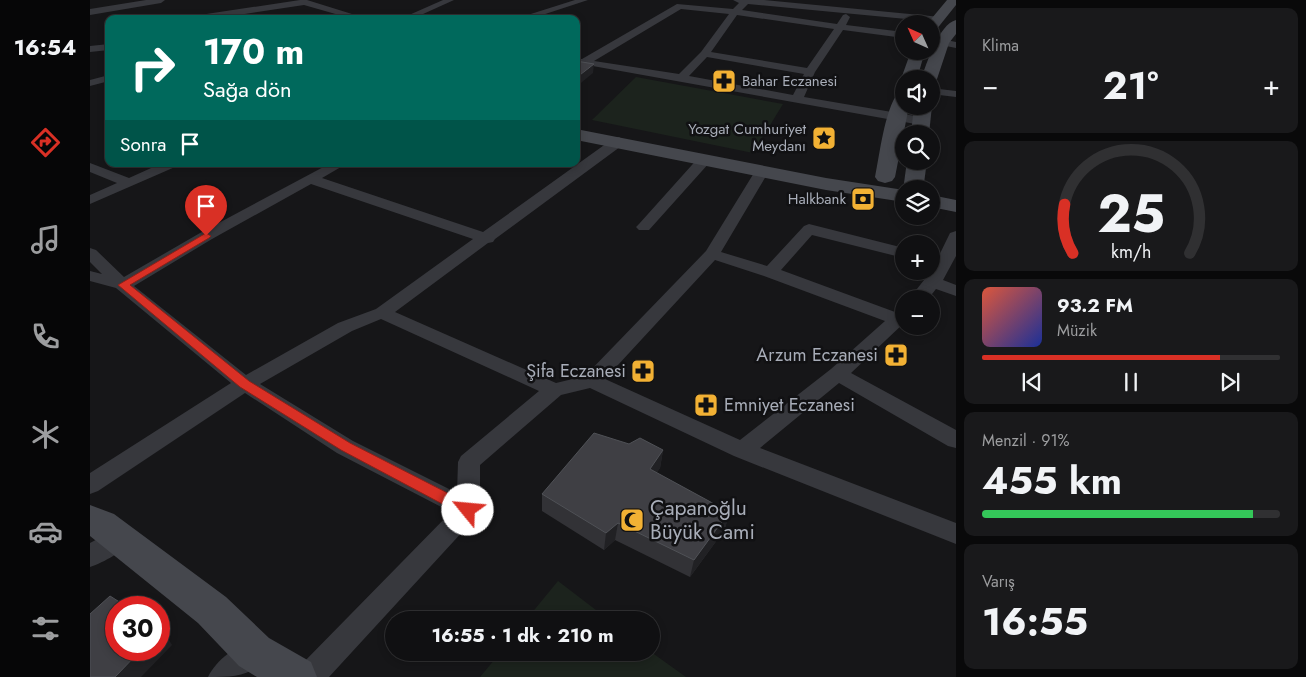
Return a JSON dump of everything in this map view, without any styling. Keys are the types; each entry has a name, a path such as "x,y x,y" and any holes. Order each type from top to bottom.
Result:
{"street":[{"path":"114,8 140,0"},
{"path":"90,12 159,0"},
{"path":"153,10 159,0"},
{"path":"415,15 450,0"},
{"path":"532,15 584,0"},
{"path":"681,78 704,54 743,0 850,10"},
{"path":"759,0 895,16"},
{"path":"940,16 954,0"},
{"path":"219,15 308,1 352,15"},
{"path":"415,6 426,11"},
{"path":"580,61 680,6 895,34"},
{"path":"797,99 810,72 850,10"},
{"path":"932,70 943,43 956,24"},
{"path":"90,49 105,47"},
{"path":"704,54 810,72"},
{"path":"580,61 897,118 921,120"},
{"path":"92,83 105,79"},
{"path":"940,92 956,94"},
{"path":"885,177 898,115"},
{"path":"580,127 860,184 895,188"},
{"path":"580,135 826,184 860,184 885,177 895,181"},
{"path":"90,486 245,384 345,327 382,313 619,142"},
{"path":"644,227 705,159"},
{"path":"90,167 129,183"},
{"path":"90,200 164,167"},
{"path":"90,276 123,285 206,236 333,167"},
{"path":"309,677 468,510 469,462 554,390 592,381 712,254 762,171"},
{"path":"310,179 487,239"},
{"path":"940,195 956,198"},
{"path":"940,203 956,206"},
{"path":"770,272 809,229 895,251"},
{"path":"940,260 956,236"},
{"path":"90,253 123,285 245,384 345,447 468,510"},
{"path":"712,254 895,314"},
{"path":"926,290 933,282 956,291"},
{"path":"382,313 554,390"},
{"path":"742,450 838,374 895,322"},
{"path":"838,374 956,440"},
{"path":"592,381 742,450 956,534"},
{"path":"99,538 212,610 254,652 296,677"},
{"path":"223,677 254,652"}],"shaded area":[{"path":"636,77 783,104 753,153 592,120"},
{"path":"558,581 597,611 533,611"},
{"path":"660,658 686,677 480,677 493,661 660,661"}],"building":[{"path":"580,62 594,64 580,75"},
{"name":"Çapanoğlu Büyük Cami","path":"594,433 629,444 640,438 663,450 650,469 729,512 694,560 618,523 606,533 542,494"},
{"path":"105,600 105,661 130,661 115,677 90,677 90,614"}],"place":[{"name":"Bahar Eczanesi","path":"724,81"},
{"name":"Yozgat Cumhuriyet Meydanı","path":"824,138"},
{"name":"Halkbank","path":"863,199"},
{"name":"Arzum Eczanesi","path":"896,355"},
{"name":"Şifa Eczanesi","path":"643,371"},
{"name":"Emniyet Eczanesi","path":"706,405"},
{"name":"Çapanoğlu Büyük Cami","path":"632,520"}],"route":[{"path":"206,236 123,285 245,384 345,447 468,510"}]}
